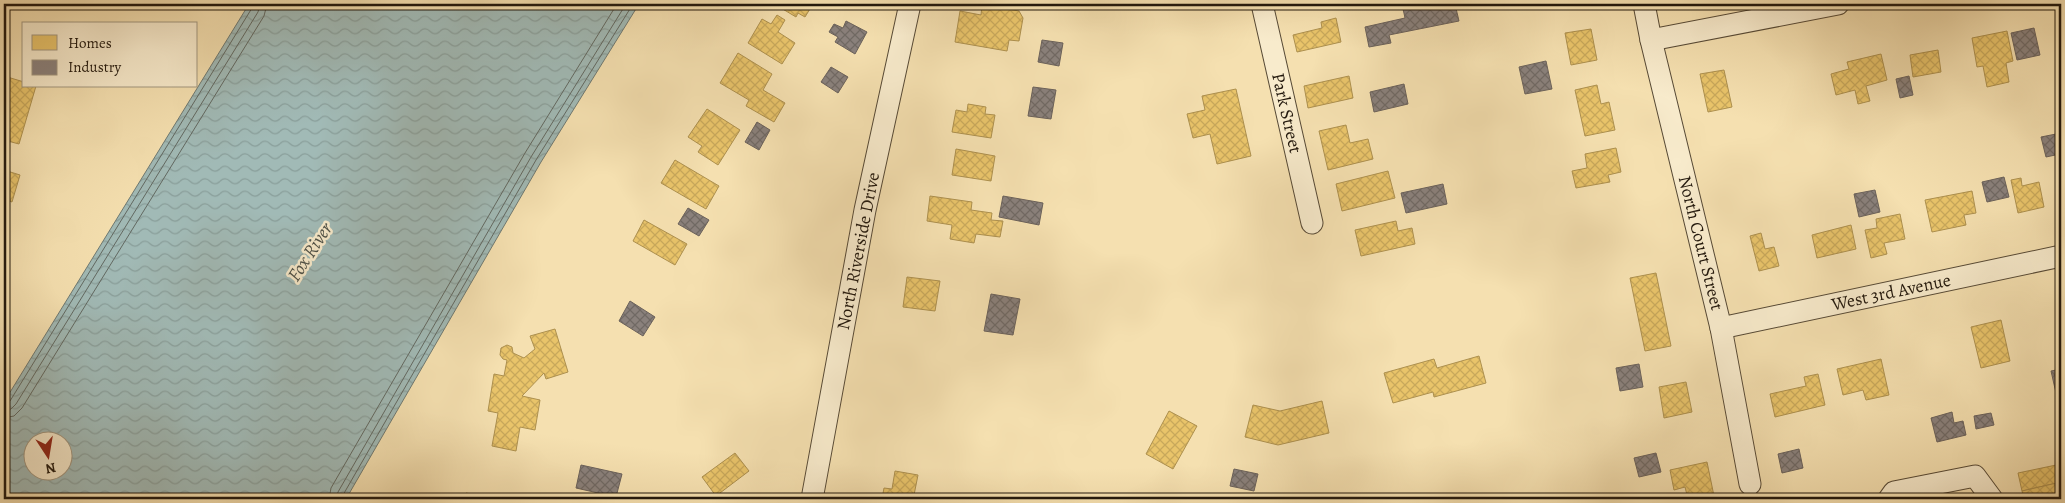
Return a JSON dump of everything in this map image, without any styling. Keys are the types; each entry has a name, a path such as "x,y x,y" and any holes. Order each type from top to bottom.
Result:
{"street":[{"name":"North Riverside Drive","path":"812,499 865,210 910,4"},
{"name":"Park Street","path":"1262,4 1312,223"},
{"name":"North Court Street","path":"1644,4 1651,40 1721,328 1750,484"},
{"path":"1651,40 1838,4"},
{"name":"West 3rd Avenue","path":"1721,328 2061,256"},
{"path":"1889,499 1894,492 1974,476 1992,499"}],"water":[{"name":"Fox River","path":"249,4 639,4 541,162 346,499 4,499 4,402"}],"building: Homes":[{"path":"784,4 813,4 805,17 798,13 796,17 781,8"},
{"path":"982,5 1019,11 1023,18 1019,41 1009,40 1007,51 955,42 960,11 981,15"},
{"path":"777,15 785,20 778,32 795,43 782,64 748,43 762,19 771,24"},
{"path":"1336,18 1341,42 1297,52 1293,35 1322,28 1321,22"},
{"path":"1591,29 1597,60 1571,65 1565,33"},
{"path":"2007,31 2013,61 2006,63 2009,82 1987,87 1983,66 1977,67 1972,38"},
{"path":"1938,50 1941,72 1913,77 1910,55"},
{"path":"738,53 772,74 763,90 785,103 774,122 746,106 749,100 720,83"},
{"path":"1881,54 1887,80 1866,86 1870,101 1858,104 1855,90 1836,95 1831,74 1849,69 1847,62"},
{"path":"1724,70 1732,107 1708,112 1700,74"},
{"path":"4,76 22,81 22,88 35,88 19,144 4,140"},
{"path":"1349,76 1353,98 1308,108 1304,86"},
{"path":"1597,85 1601,104 1609,102 1615,130 1585,136 1575,90"},
{"path":"1236,89 1251,156 1217,164 1210,134 1193,138 1187,114 1205,110 1202,96"},
{"path":"968,104 986,107 985,114 995,115 991,138 952,132 956,110 967,112"},
{"path":"707,109 740,130 718,165 698,152 702,146 688,137"},
{"path":"1346,125 1350,143 1368,139 1373,159 1328,170 1319,131"},
{"path":"1616,148 1621,172 1608,175 1610,182 1576,188 1572,171 1587,168 1585,154"},
{"path":"956,149 995,156 991,181 952,175"},
{"path":"675,160 719,186 706,209 661,183"},
{"path":"4,170 20,175 12,202 4,199"},
{"path":"1388,171 1395,198 1342,211 1336,184"},
{"path":"2021,178 2022,186 2039,182 2044,207 2018,213 2011,180"},
{"path":"1972,191 1976,213 1964,215 1966,225 1932,232 1925,200"},
{"path":"930,196 972,202 971,210 992,213 991,220 1003,221 1000,237 976,234 974,243 950,239 952,225 927,221"},
{"path":"1900,214 1905,239 1884,243 1887,254 1871,258 1865,230 1877,228 1876,219"},
{"path":"644,220 687,244 675,265 633,241"},
{"path":"1396,221 1398,231 1412,228 1415,244 1361,256 1355,230"},
{"path":"1851,225 1856,249 1817,258 1812,235"},
{"path":"1761,233 1765,249 1774,247 1779,266 1759,271 1750,236"},
{"path":"1656,273 1671,346 1645,351 1630,278"},
{"path":"907,277 940,281 935,311 903,307"},
{"path":"2001,320 2010,361 1981,368 1971,327"},
{"path":"555,329 568,372 546,379 544,373 522,396 540,400 535,430 520,427 516,451 492,446 498,413 488,411 494,374 504,376 507,360 503,359 500,355 501,348 507,345 512,347 513,353 524,358 535,349 530,336"},
{"path":"1479,356 1486,383 1434,397 1433,392 1393,403 1384,373 1434,359 1437,368"},
{"path":"1881,359 1889,395 1866,400 1863,390 1843,395 1837,369"},
{"path":"1818,374 1825,405 1775,417 1770,394 1806,386 1804,377"},
{"path":"1686,382 1692,412 1664,418 1659,387"},
{"path":"1322,401 1329,433 1278,445 1245,437 1253,405 1280,411"},
{"path":"1169,411 1197,426 1173,469 1146,454"},
{"path":"735,453 749,471 716,496 702,477"},
{"path":"1707,462 1714,496 1688,499 1685,487 1674,490 1670,470"},
{"path":"2061,464 2061,482 2022,491 2018,473"},
{"path":"895,471 918,475 914,495 908,494 907,499 882,499 884,488 892,489"},
{"path":"2061,482 2061,499 2024,499 2022,491"},
{"path":"466,493 498,499 465,499"}],"building: Industry":[{"path":"1402,4 1455,4 1459,21 1389,35 1391,43 1369,47 1365,27 1405,18"},
{"path":"846,21 867,32 855,54 835,42 838,37 829,32 834,24 843,28"},
{"path":"2034,28 2040,55 2017,60 2011,33"},
{"path":"1042,40 1063,43 1059,66 1038,62"},
{"path":"1546,61 1552,89 1525,94 1519,67"},
{"path":"831,67 848,77 838,93 821,82"},
{"path":"1909,76 1913,95 1900,98 1896,79"},
{"path":"1404,84 1408,104 1374,112 1370,92"},
{"path":"1033,87 1056,90 1051,119 1028,116"},
{"path":"757,122 770,130 759,150 745,142"},
{"path":"2056,134 2060,154 2046,157 2041,137"},
{"path":"2004,177 2009,197 1987,202 1982,182"},
{"path":"1443,184 1447,204 1406,213 1401,193"},
{"path":"1875,190 1880,212 1859,217 1854,194"},
{"path":"1003,196 1043,203 1039,225 999,217"},
{"path":"688,208 709,220 699,236 678,224"},
{"path":"991,294 1020,299 1013,335 984,331"},
{"path":"630,301 655,317 643,336 619,321"},
{"path":"1639,364 1643,387 1620,391 1616,368"},
{"path":"2061,369 2061,392 2056,393 2051,371"},
{"path":"1952,412 1954,423 1963,421 1966,435 1937,442 1931,418"},
{"path":"1991,413 1994,425 1976,429 1974,416"},
{"path":"1799,449 1803,468 1782,473 1778,454"},
{"path":"1656,453 1661,472 1639,477 1634,458"},
{"path":"581,465 622,474 616,497 576,488"},
{"path":"1234,469 1258,474 1254,491 1230,486"}]}
